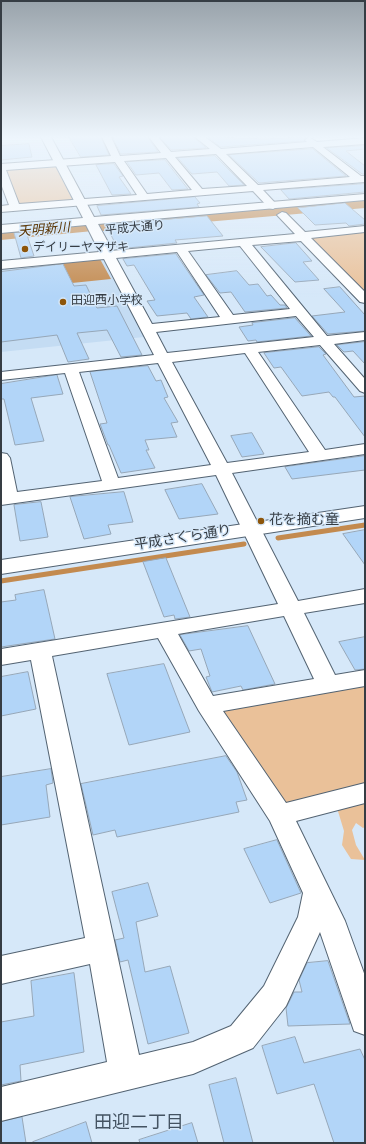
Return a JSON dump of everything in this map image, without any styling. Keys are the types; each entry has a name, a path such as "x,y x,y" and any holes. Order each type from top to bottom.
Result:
{"street":[{"path":"9,190 15,208"},
{"path":"74,190 253,528 327,683"},
{"path":"140,190 144,196"},
{"path":"1,209 221,190"},
{"path":"257,190 273,206"},
{"name":"平成大通り","path":"1,240 94,227 273,206 365,198"},
{"name":"平成大通り","path":"1,229 94,227 351,210"},
{"path":"282,215 356,287 365,299"},
{"path":"306,239 309,234 365,230"},
{"path":"1,265 243,242 306,239 307,236 365,230"},
{"path":"332,234 350,237 365,235"},
{"path":"243,242 299,312 365,388"},
{"path":"181,249 229,320"},
{"path":"147,329 299,312"},
{"path":"1,376 365,336"},
{"path":"249,349 320,455"},
{"path":"71,368 112,484"},
{"path":"1,458 6,500 365,449"},
{"name":"平成さくら通り","path":"1,567 365,512"},
{"path":"1,657 365,596"},
{"path":"164,629 207,705 280,815 331,922 365,1020"},
{"path":"40,651 102,948 126,1074"},
{"path":"207,705 327,683 365,678"},
{"path":"280,815 365,793"},
{"path":"1,1104 193,1058 242,1037 275,996 312,918 317,894"},
{"path":"1,970 102,948"}],"shaded area":[{"path":"12,190 68,190 73,201 17,205"},
{"path":"365,231 365,296 305,236"},
{"name":"田迎西小学校","path":"102,258 144,337 1,352 1,268"},
{"path":"100,259 111,279 62,284 53,264"},
{"path":"365,678 365,794 280,815 207,705"},
{"path":"365,800 365,827 363,828 356,823 352,830 356,845 365,860 351,859 342,845 344,831 337,808"}],"building":[{"path":"110,190 128,190 131,194 112,195"},
{"path":"281,190 365,190 365,192 289,199"},
{"path":"195,197 200,203 197,204 199,207 101,215 97,206"},
{"path":"345,203 365,220 365,224 349,226 346,223 315,225 298,208"},
{"path":"207,216 223,236 175,240 177,243 118,249 106,225"},
{"path":"26,232 34,256 21,258 14,233"},
{"path":"296,243 312,261 303,262 319,280 295,282 261,247"},
{"path":"176,254 204,295 194,297 208,317 191,319 187,313 157,316 147,301 155,300 134,265 127,266 123,259"},
{"name":"田迎西小学校","path":"63,264 74,286 86,285 97,308 117,306 142,355 121,357 107,330 77,333 89,359 68,362 57,335 1,342 1,272"},
{"path":"237,271 249,285 258,284 267,296 271,295 280,305 285,305 287,308 245,312 231,292 220,293 206,275"},
{"path":"340,287 365,315 365,331 328,334 312,316 345,312 324,289"},
{"path":"295,318 311,336 257,342 256,340 248,341 239,327 253,325 252,323"},
{"path":"365,342 365,364 353,351 344,352 337,345"},
{"path":"319,347 326,354 323,355 354,397 365,396 365,437 335,397 333,397 329,392 302,396 281,367 274,368 264,353"},
{"path":"148,366 156,381 161,380 168,397 164,398 178,422 171,423 177,437 145,440 149,450 146,450 155,468 121,473 100,424 107,423 90,372"},
{"path":"57,375 63,394 31,398 44,441 15,445 4,399 1,399 1,384"},
{"path":"252,433 264,454 242,457 231,436"},
{"path":"365,456 365,470 292,479 285,467"},
{"path":"202,484 218,514 179,519 165,490"},
{"path":"124,492 133,522 108,525 111,534 84,539 70,497"},
{"path":"41,502 48,537 20,541 14,505"},
{"path":"365,530 365,565 343,534"},
{"path":"166,558 190,617 175,619 174,615 164,617 143,562"},
{"path":"44,590 55,639 1,647 1,602 16,600 15,595"},
{"path":"248,626 275,684 243,690 241,686 212,692 206,677 210,676 201,649 189,651 180,635"},
{"path":"365,637 365,669 355,670 339,642"},
{"path":"164,664 190,732 129,745 107,674"},
{"path":"28,672 36,709 1,716 1,677"},
{"path":"226,756 237,772 247,800 236,802 239,812 117,837 115,830 93,835 81,784"},
{"path":"51,769 53,783 46,785 50,817 1,825 1,777"},
{"path":"277,840 301,893 270,903 244,849"},
{"path":"148,883 158,916 136,922 145,972 170,966 189,1033 148,1044 128,960 120,962 115,940 124,938 112,892"},
{"path":"328,961 350,1024 288,1026 286,1008 294,992 302,992 299,980 307,963"},
{"path":"74,973 84,1052 20,1065 21,1081 1,1085 1,1022 34,1016 31,981"},
{"path":"295,1037 304,1063 360,1049 365,1060 365,1143 334,1143 314,1084 277,1094 262,1046"},
{"path":"236,1078 253,1143 224,1143 209,1085"},
{"path":"22,1117 26,1143 1,1143 1,1122"},
{"path":"86,1122 92,1143 33,1142"},
{"path":"192,1123 198,1143 140,1143 139,1140"}],"waterway":[{"name":"天明新川","path":"103,226 365,203"},
{"name":"天明新川","path":"1,235 87,227"},
{"path":"278,538 365,525"},
{"path":"1,581 244,544"}],"place":[{"name":"デイリーヤマザキ","path":"25,249"},
{"name":"田迎西小学校","path":"63,302"},
{"name":"花を摘む童","path":"261,521"}],"district":[{"name":"田迎二丁目","path":"139,1124"}]}
